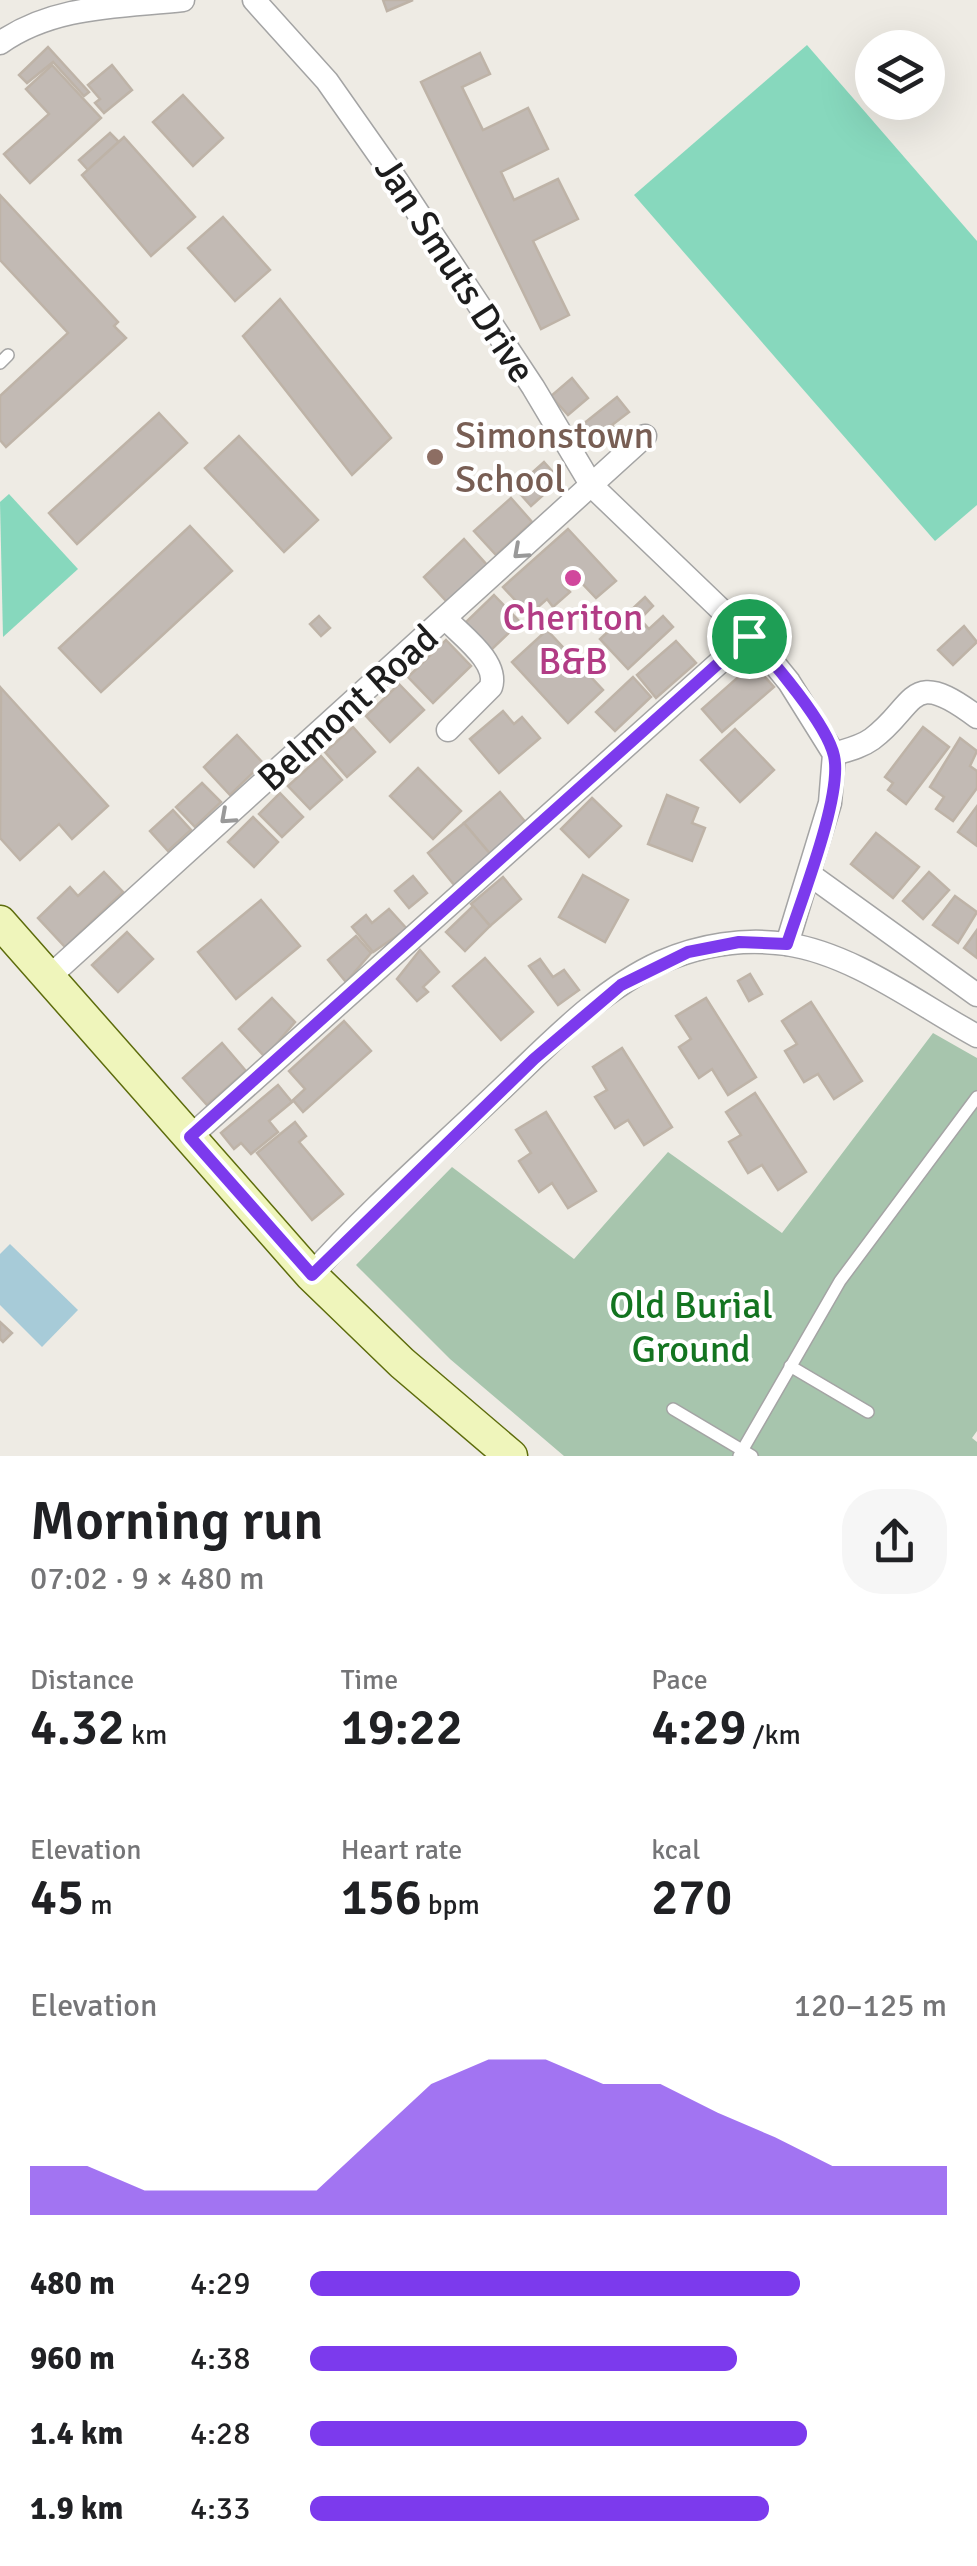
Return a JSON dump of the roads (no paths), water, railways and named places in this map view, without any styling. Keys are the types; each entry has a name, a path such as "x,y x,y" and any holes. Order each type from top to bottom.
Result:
{"main road":[{"path":"0,922 312,1275 438,1395 511,1456"}],"street":[{"path":"0,43 27,24 51,16 183,0"},
{"name":"Jan Smuts Drive","path":"254,0 327,81 393,174 592,486 749,636 790,682 834,754"},
{"name":"Belmont Road","path":"49,978 645,436"},
{"path":"446,618 491,668 494,678 491,687 448,730"},
{"path":"190,1137 749,636"},
{"path":"787,944 832,792 834,754 876,737 907,699 920,694 948,699 977,717"},
{"path":"809,874 977,996"},
{"path":"312,1275 506,1085 621,985 657,964 700,948 739,942 787,944 860,971 977,1036"}],"lane":[{"path":"673,1409 744,1454 840,1281 977,1097"},
{"path":"790,1366 868,1412"}],"water":[{"path":"10,1244 78,1310 42,1347 0,1305 0,1254"}],"place":[{"name":"Simonstown School","path":"435,457"},
{"name":"Cheriton B&B","path":"573,578"}],"park label":[{"name":"Old Burial Ground","path":"691,1327"}]}
